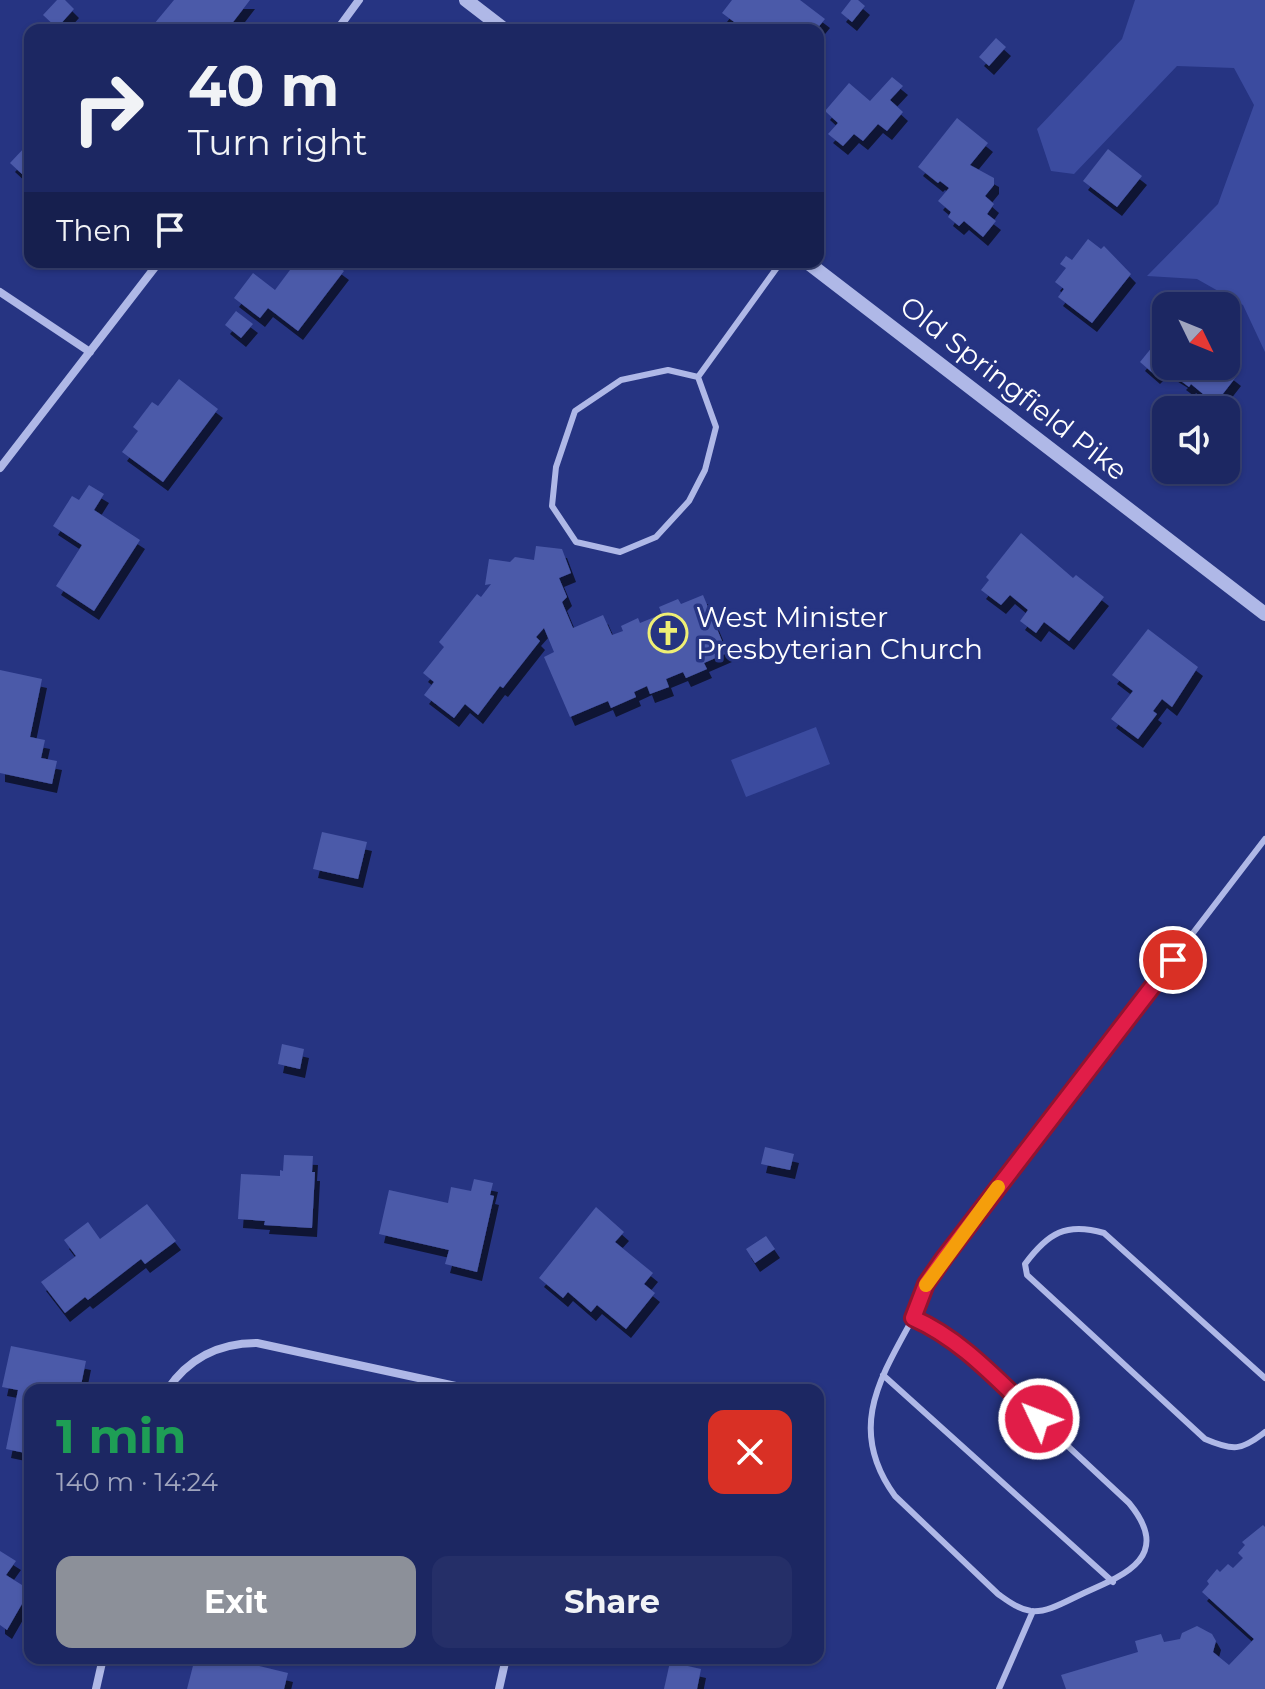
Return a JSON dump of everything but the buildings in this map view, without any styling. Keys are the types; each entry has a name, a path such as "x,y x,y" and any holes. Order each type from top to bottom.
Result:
{"street":[{"path":"341,24 359,0"},
{"path":"466,0 497,24"},
{"path":"0,468 154,268"},
{"name":"Old Springfield Pike","path":"815,268 1265,614"},
{"path":"0,292 90,352"},
{"path":"171,1384 192,1362 221,1348 257,1343 446,1384"},
{"path":"96,1689 102,1664"},
{"path":"499,1689 505,1664"}],"lane":[{"path":"698,377 777,268"},
{"path":"668,370 698,377 716,427 705,470 689,501 656,537 620,552 576,542 552,506 556,467 575,411 621,380 668,370"},
{"path":"913,1318 936,1328 972,1355 1129,1503 1146,1529 1146,1544 1130,1572 1055,1606 1033,1611 1015,1606 998,1594 895,1496 883,1480 872,1456 870,1433 877,1386 913,1318 926,1284 944,1258 1265,839"},
{"path":"1265,1378 1104,1233 1086,1228 1058,1231 1036,1248 1025,1264 1027,1275 1205,1439 1227,1448 1247,1446 1265,1432"},
{"path":"883,1375 1113,1582"},
{"path":"999,1689 1033,1611"}],"shaded area":[{"path":"1135,0 1265,0 1265,352 1240,303 1240,292 1220,292 1197,279 1147,276 1218,204 1254,105 1234,68 1177,66 1074,174 1051,171 1037,129 1122,39"},
{"path":"816,727 830,764 746,797 731,760"}],"slow traffic":[{"path":"926,1285 998,1187"}],"place":[{"name":"West Minister Presbyterian Church","path":"668,633"}],"route":[{"path":"1039,1419 972,1355 936,1328 913,1318 926,1284 944,1258 1173,960"}]}
